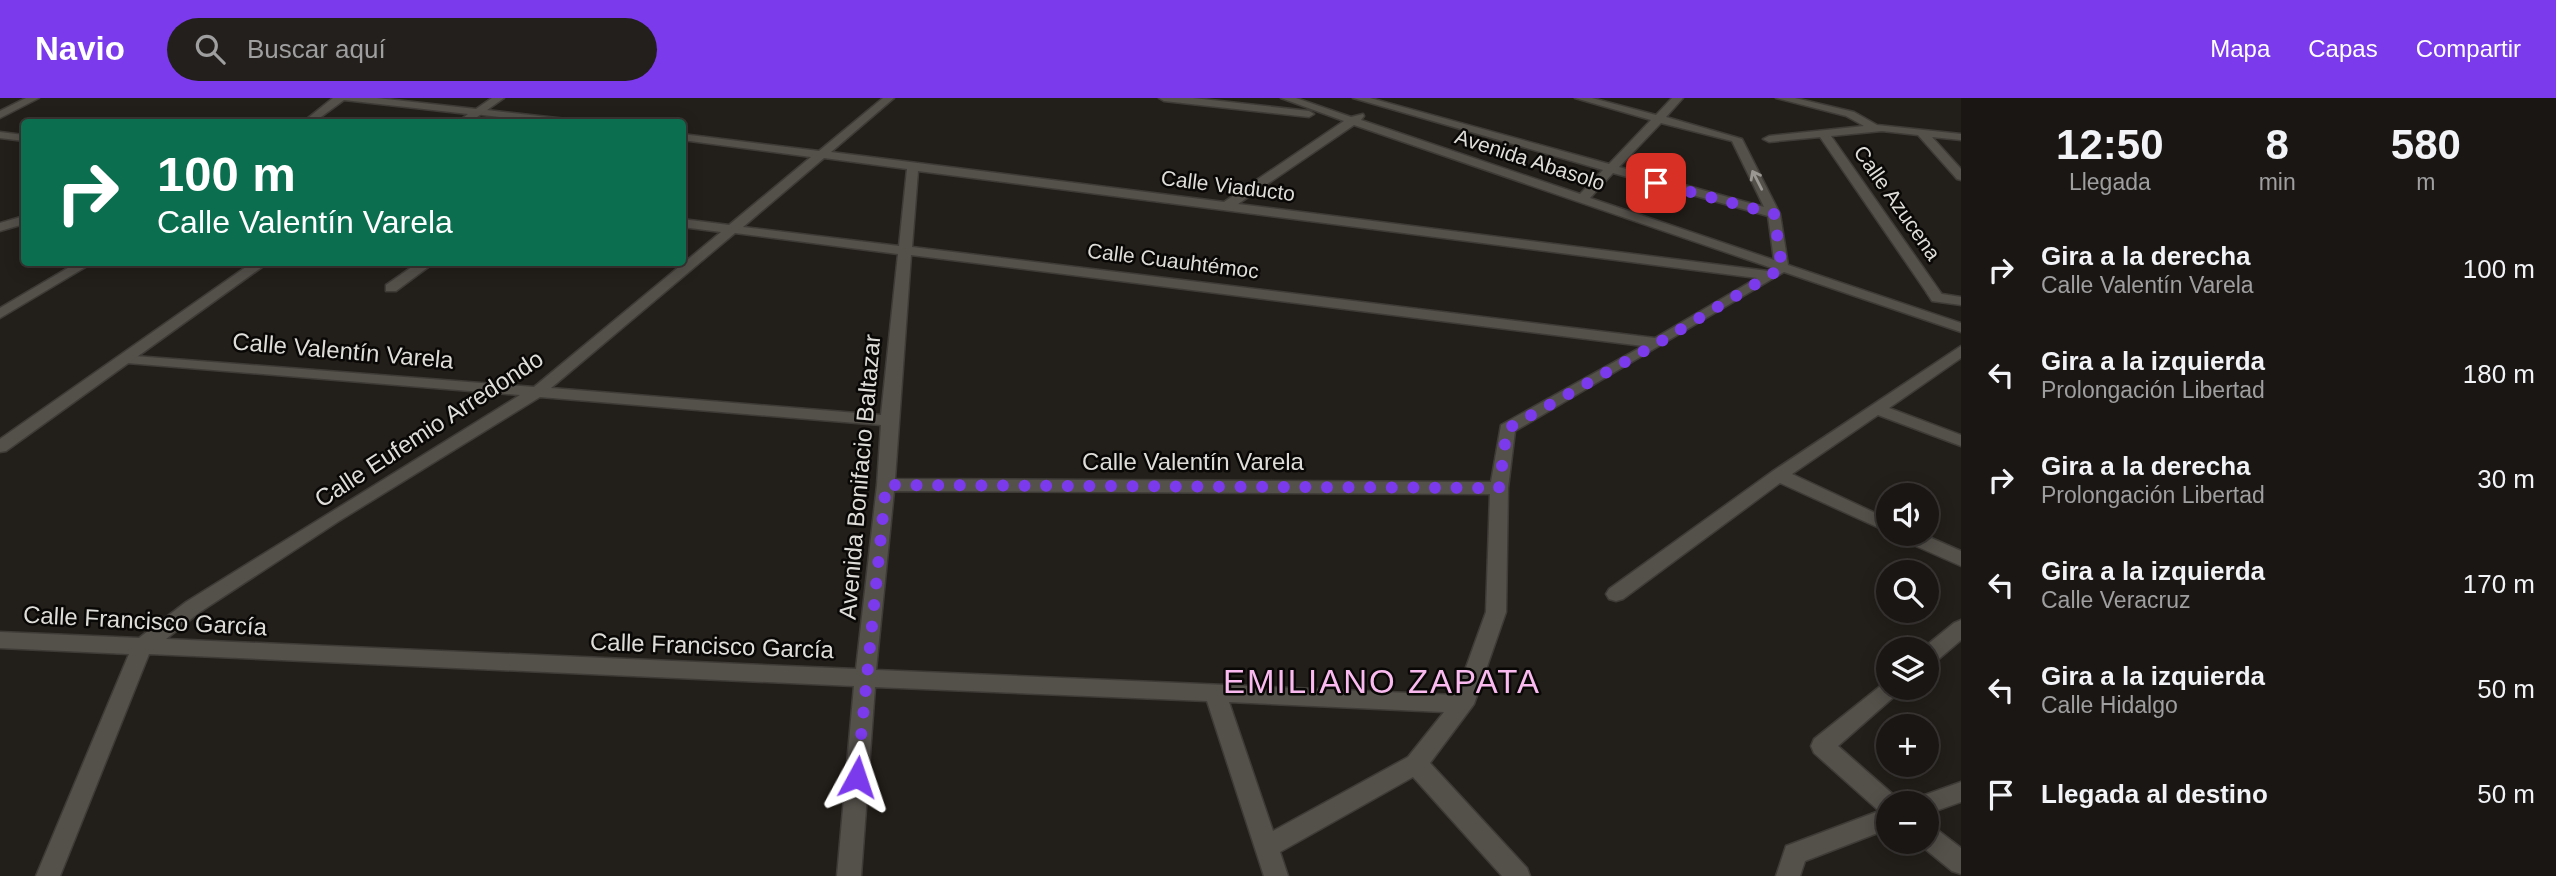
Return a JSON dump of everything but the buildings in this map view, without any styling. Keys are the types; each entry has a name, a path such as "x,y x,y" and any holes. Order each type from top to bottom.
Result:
{"street":[{"path":"0,116 34,98"},
{"path":"312,119 340,98"},
{"path":"348,98 540,119"},
{"path":"468,119 499,98"},
{"name":"Calle Eufemio Arredondo","path":"142,647 205,600 332,517 537,393 889,98"},
{"path":"1164,98 1346,119"},
{"name":"Avenida Abasolo","path":"1286,98 1583,198 1776,271 1961,327"},
{"path":"1358,98 1381,101 1609,170 1774,214"},
{"path":"1266,847 1416,764 1463,704 1496,612 1499,488 1507,429 1658,343 1776,271 1774,214 1736,139 1580,98"},
{"path":"1583,198 1678,98"},
{"path":"1781,98 1850,114 1876,129"},
{"path":"1228,205 1346,119 1381,101"},
{"path":"1769,139 1876,129 1961,137"},
{"path":"1921,132 1961,176"},
{"name":"Calle Azucena","path":"1823,133 1936,295 1961,298"},
{"path":"0,135 21,138"},
{"name":"Calle Viaducto","path":"686,137 1776,271"},
{"name":"Avenida Bonifacio Baltazar","path":"849,876 913,166"},
{"path":"0,226 21,221"},
{"name":"Calle Cuauhtémoc","path":"686,224 1658,343"},
{"path":"0,314 81,266"},
{"path":"0,447 257,266"},
{"path":"391,288 423,266"},
{"path":"1616,594 1779,475 1961,351"},
{"name":"Calle Valentín Varela","path":"127,358 889,421"},
{"path":"1878,409 1961,441"},
{"path":"1779,475 1876,520"},
{"name":"Calle Valentín Varela","path":"886,485 1499,488"},
{"path":"1932,546 1961,559"},
{"path":"1939,647 1961,628"},
{"name":"Calle Francisco García","path":"0,640 1463,704"},
{"path":"48,876 142,647"},
{"path":"1215,694 1276,876"},
{"path":"1876,700 1822,746 1876,793"},
{"path":"1416,764 1518,876"},
{"path":"1939,800 1961,792"},
{"path":"1788,876 1795,854 1876,823"},
{"path":"1939,846 1961,863"}],"district":[{"name":"EMILIANO ZAPATA","path":"1382,681"}],"route":[{"path":"857,777 886,485 1499,488 1507,429 1782,268 1774,214 1656,183"}]}
